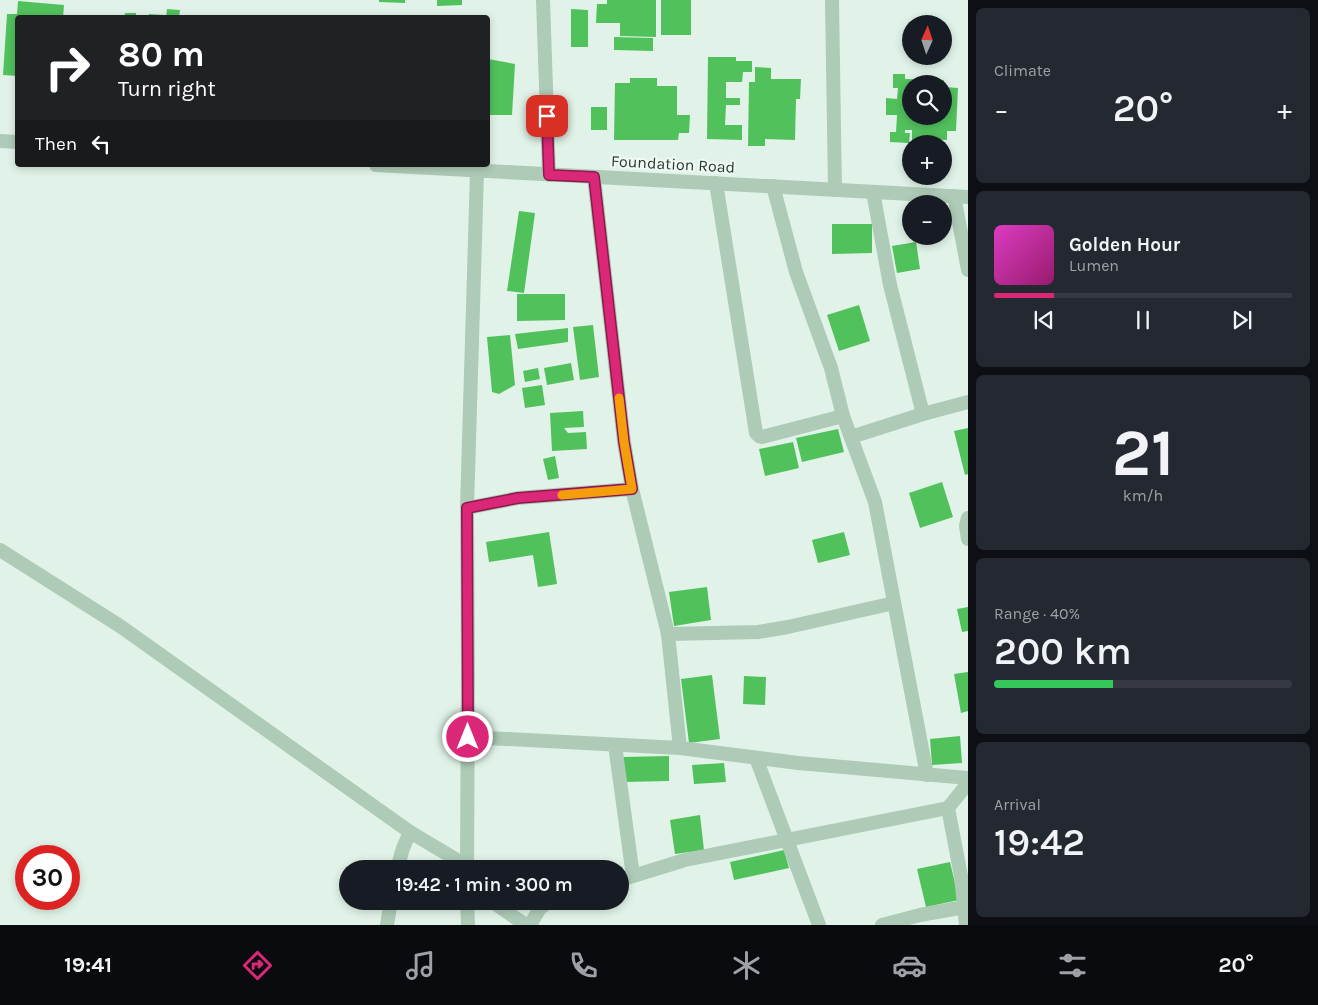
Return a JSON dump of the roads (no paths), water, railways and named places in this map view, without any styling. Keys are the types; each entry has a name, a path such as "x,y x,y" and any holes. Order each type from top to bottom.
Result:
{"street":[{"path":"543,0 549,175"},
{"path":"832,0 835,190"},
{"path":"0,141 15,142"},
{"name":"Foundation Road","path":"405,167 961,196"},
{"path":"467,860 467,508 478,172"},
{"path":"594,177 624,442 632,489 668,634 680,748"},
{"path":"716,183 756,433 762,437 843,416"},
{"path":"774,186 796,272 831,368 843,416 875,502 927,775"},
{"path":"873,192 890,285 923,414"},
{"path":"961,196 968,270"},
{"path":"851,437 968,402"},
{"path":"467,508 518,498 632,489"},
{"path":"968,518 966,526 968,539"},
{"path":"0,550 120,626 410,832 456,860"},
{"path":"668,634 758,632 894,603"},
{"path":"468,737 680,748 756,758 968,778"},
{"path":"616,745 626,860"},
{"path":"756,758 819,925"},
{"path":"629,877 684,860 948,808 968,783"},
{"path":"948,808 965,906 966,925"},
{"path":"400,860 410,832"},
{"path":"882,925 965,906"},
{"path":"387,925 390,910"},
{"path":"467,910 468,925"},
{"path":"504,910 526,925"},
{"path":"530,925 539,910"}]}
